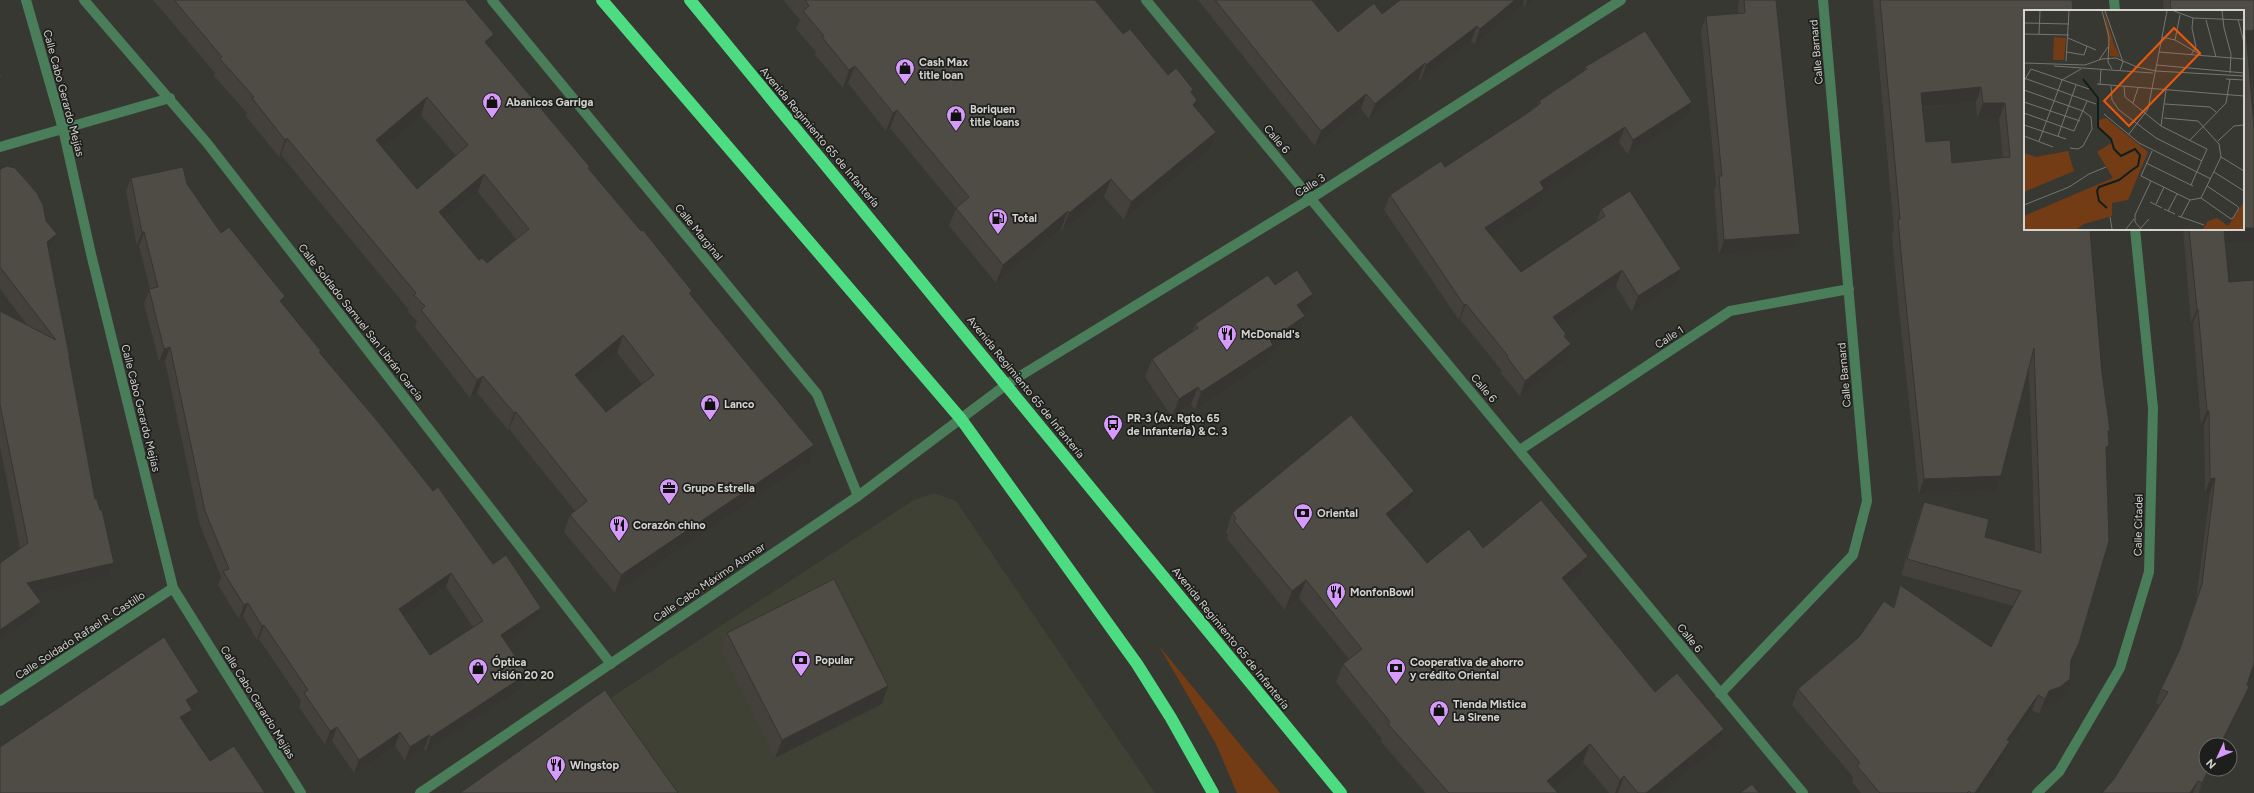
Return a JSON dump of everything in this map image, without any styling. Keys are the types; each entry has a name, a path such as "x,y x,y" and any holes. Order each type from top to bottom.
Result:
{"highway":[{"path":"602,0 961,419 1137,664 1179,732 1213,793"},
{"name":"Avenida Regimiento 65 de Infantería","path":"690,0 1007,384 1341,793"}],"street":[{"name":"Calle Cabo Gerardo Mejías","path":"26,0 63,129 91,254 173,588 301,793"},
{"name":"Calle Soldado Samuel San Librán García","path":"84,0 170,98 207,143 611,664"},
{"name":"Calle Marginal","path":"492,0 817,394 858,496"},
{"name":"Calle 6","path":"1146,0 1803,793"},
{"name":"Calle 3","path":"1007,384 1310,199 1621,0"},
{"name":"Calle Barnard","path":"1720,694 1853,555 1866,501 1823,0"},
{"path":"2114,0 2115,10"},
{"path":"0,147 170,98"},
{"name":"Calle Citadel","path":"2037,793 2059,772 2120,668 2149,572 2153,408 2135,230"},
{"name":"Calle 1","path":"1520,450 1730,311 1849,289"},
{"name":"Calle Cabo Máximo Alomar","path":"420,793 858,496 1007,384"},
{"name":"Calle Soldado Rafael R. Castillo","path":"0,701 173,588"}],"shaded area":[{"path":"934,493 956,501 1155,793 473,793 592,710 914,500"},
{"path":"1159,646 1280,793 1237,793 1216,744"}],"building":[{"path":"174,0 467,0 466,1 494,34 485,42 590,167 588,168 641,231 643,230 692,291 689,293 814,445 621,575 570,515 587,501 516,412 514,413 483,376 477,380 421,310 425,306 414,295 416,293 287,138 285,140 252,98 254,97 220,59 222,57","holes":["427,97 468,145 417,189 376,140","484,174 529,229 487,263 482,258 479,260 439,212","623,335 654,375 606,412 575,375"]},
{"path":"805,0 1095,0 1123,34 1130,29 1168,75 1176,68 1193,89 1191,92 1197,100 1193,105 1216,132 1131,202 1111,179 1069,213 1068,211 1003,265 956,208 969,197 897,110 893,113 855,66 849,70 803,11 809,6"},
{"path":"1215,0 1312,0 1338,32 1374,3 1382,14 1400,0 1515,0 1480,29 1477,26 1426,65 1425,63 1375,104 1366,94 1321,131"},
{"path":"1744,0 1776,0 1800,234 1724,240 1719,176 1722,176 1706,16 1745,13"},
{"path":"1880,0 2072,0 2073,10 2024,10 2024,230 2090,230 2102,373 2110,430 2108,431 2109,446 2106,447 2109,541 2079,643 2071,660 2070,679 2060,687 2049,691 2045,699 2038,695 2007,740 2010,741 1975,793 1971,793 1969,791 1967,793 1880,793 1857,766 1860,763 1798,689 1859,637 1884,601 1894,608 1900,585 1991,647 2021,591 1907,559 1924,502 1989,519 1985,537 2041,553 2034,348 2001,476 1924,479 1898,219 1900,219","holes":["1981,87 1983,103 2005,103 2010,157 1952,163 1950,140 1926,142 1921,93"]},
{"path":"2170,0 2254,0 2254,30 2246,31 2254,128 2254,228 2244,228 2244,10 2171,10"},
{"path":"1645,31 1692,102 1633,140 1625,127 1540,182 1544,189 1485,228 1521,272 1605,216 1601,209 1630,191 1681,269 1638,296 1622,270 1553,317 1566,334 1564,336 1571,344 1525,381 1507,357 1508,356 1466,304 1464,305 1390,195 1441,161 1445,167 1526,114 1541,103 1539,101 1587,69 1585,67"},
{"path":"7,166 15,168 37,193 43,205 46,221 57,234 47,242 95,499 97,499 100,510 102,510 114,563 27,583 41,602 0,630 0,563 28,543 0,405 0,311 56,340 0,267 0,169"},
{"path":"183,167 187,184 221,233 229,227 285,296 280,301 321,351 319,352 379,423 433,491 438,487 493,564 506,555 541,608 501,635 527,674 431,737 429,735 410,747 400,732 359,760 337,727 330,731 304,693 308,690 264,625 262,626 248,603 244,605 223,571 229,569 205,511 170,347 164,349 149,289 158,287 144,232 142,232 131,178","holes":["451,573 483,621 430,655 399,609"]},
{"path":"2189,230 2224,230 2229,282 2254,280 2254,663 2247,685 2249,687 2224,737 2198,737 2198,777 2205,777 2202,783 2198,781 2190,793 2102,793 2114,779 2168,692 2161,689 2180,649 2202,584 2215,478 2210,479 2209,411 2207,411"},
{"name":"McDonald's","path":"1297,270 1313,294 1297,305 1305,316 1270,340 1273,345 1201,392 1198,387 1179,399 1152,359 1198,328 1195,324 1268,275 1275,285"},
{"path":"1351,415 1414,491 1386,514 1427,563 1469,529 1483,548 1541,500 1588,556 1562,578 1655,692 1677,673 1724,729 1646,793 1638,793 1624,776 1620,780 1590,744 1547,781 1558,793 1449,793 1388,724 1390,722 1343,664 1362,649 1306,580 1292,591 1234,521 1236,518 1232,513"},
{"name":"Popular","path":"834,579 888,686 782,740 727,633"},
{"path":"164,637 199,692 186,700 192,710 180,717 210,761 234,746 265,793 0,793 0,747"},
{"path":"605,690 678,793 460,793"},
{"path":"1752,784 1759,793 1740,793"}],"place":[{"name":"Cash Max title loan","path":"905,85"},
{"name":"Abanicos Garriga","path":"492,119"},
{"name":"Boriquen title loans","path":"956,132"},
{"name":"Total","path":"998,235"},
{"name":"McDonald's","path":"1227,351"},
{"name":"Lanco","path":"710,421"},
{"name":"PR-3 (Av. Rgto. 65 de Infantería) & C. 3","path":"1113,441"},
{"name":"Grupo Estrella","path":"669,505"},
{"name":"Oriental","path":"1303,530"},
{"name":"Corazón chino","path":"619,542"},
{"name":"MonfonBowl","path":"1336,609"},
{"name":"Popular","path":"801,677"},
{"name":"Óptica visión 20 20","path":"478,685"},
{"name":"Cooperativa de ahorro y crédito Oriental","path":"1396,685"},
{"name":"Tienda Mistica La Sirene","path":"1439,727"},
{"name":"Wingstop","path":"556,782"}]}
